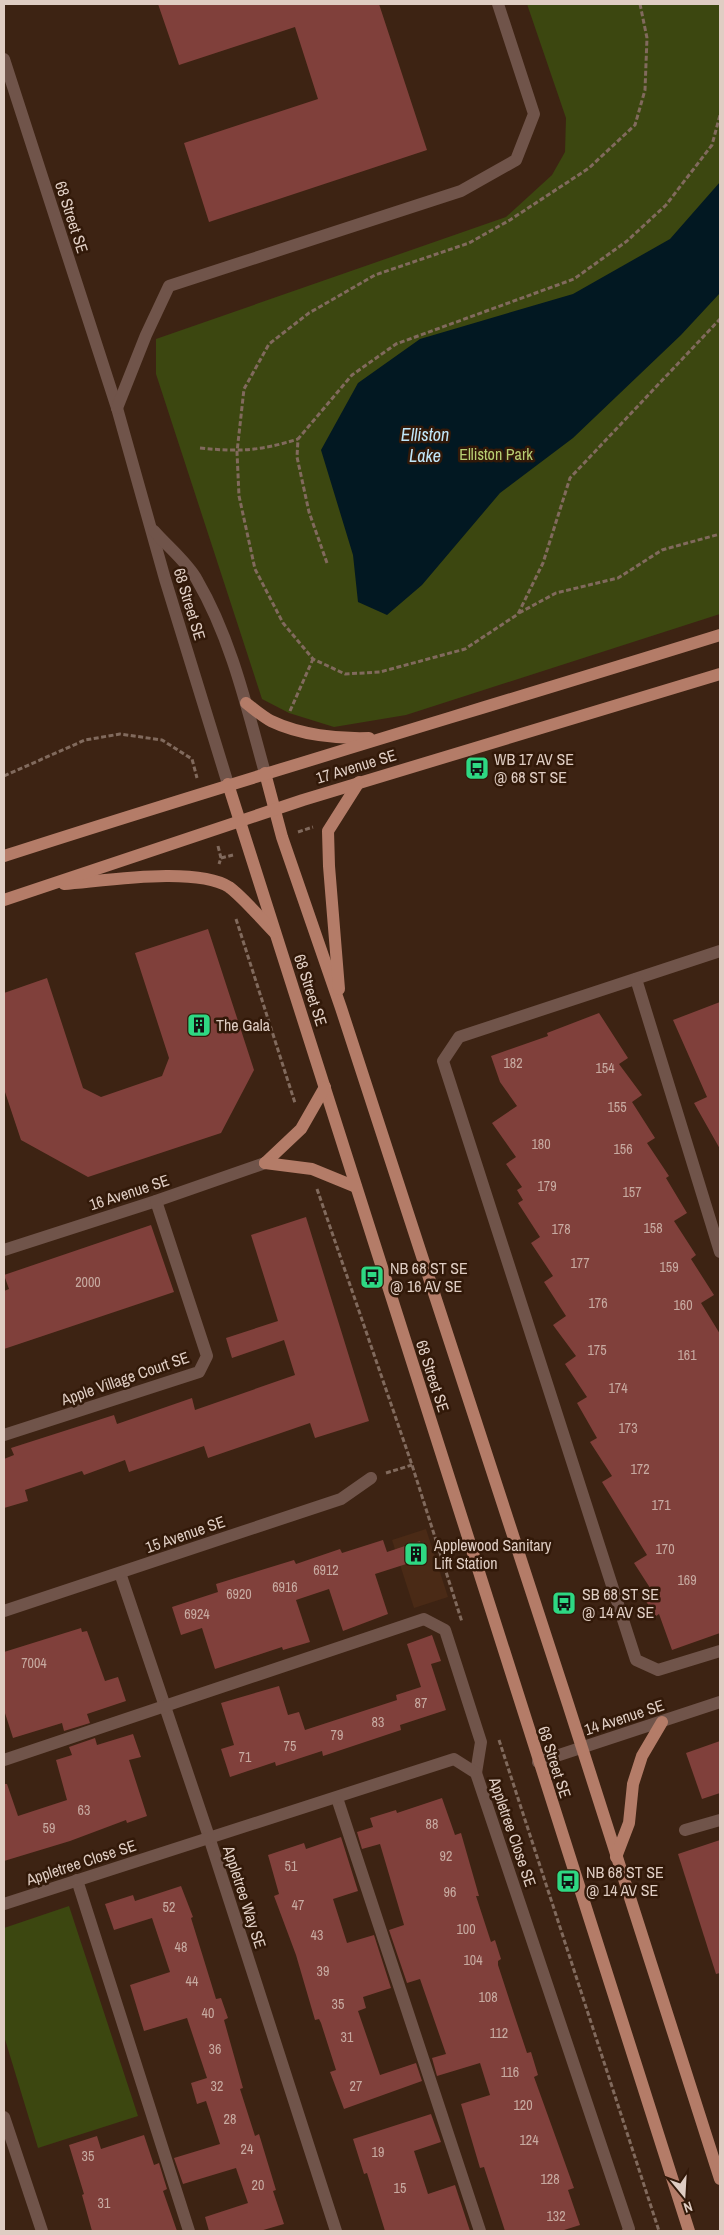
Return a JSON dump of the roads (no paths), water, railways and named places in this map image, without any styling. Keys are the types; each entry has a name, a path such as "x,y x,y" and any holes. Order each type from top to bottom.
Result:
{"main road":[{"name":"17 Avenue SE","path":"4,856 228,784 390,738 720,634"},
{"name":"17 Avenue SE","path":"4,900 359,782 720,674"},
{"path":"246,703 270,720 306,732 348,739 390,738"},
{"name":"68 Street SE","path":"265,774 282,838 340,1008 582,1747 720,2179"},
{"path":"340,1008 328,831 359,782"},
{"name":"68 Street SE","path":"228,784 538,1762 689,2231"},
{"path":"45,886 185,875 212,879 230,888 276,935"},
{"path":"265,1163 301,1130 325,1087"},
{"path":"265,1163 312,1170 356,1187"},
{"path":"616,1857 629,1823 633,1784 642,1756 662,1722"}],"street":[{"path":"118,408 146,335 168,286 461,191 516,160 534,114 498,4"},
{"name":"68 Street SE","path":"4,59 118,408 153,529 165,579 228,784"},
{"name":"68 Street SE","path":"153,529 196,578 220,626 246,703 265,774"},
{"path":"720,952 459,1037 443,1061 636,1660 658,1670 720,1651"},
{"path":"636,978 720,1252"},
{"name":"16 Avenue SE","path":"4,1250 156,1201 265,1163"},
{"name":"Apple Village Court SE","path":"4,1435 199,1372 207,1356 156,1201"},
{"name":"15 Avenue SE","path":"4,1611 341,1499 371,1478"},
{"name":"Appletree Way SE","path":"120,1573 166,1706 336,2231"},
{"path":"4,1760 424,1619 446,1630 480,1742 476,1772"},
{"name":"14 Avenue SE","path":"538,1762 720,1702"},
{"name":"Appletree Close SE","path":"4,1904 454,1759 476,1772 629,2230"},
{"path":"337,1798 480,2231"},
{"path":"685,1830 720,1820"},
{"path":"77,1880 189,2231"},
{"path":"4,2118 42,2231"}],"water":[{"name":"Elliston Lake","path":"720,182 720,293 681,335 573,438 500,493 422,585 387,615 358,602 353,555 321,450 358,383 420,339 573,294 670,239"}],"place":[{"name":"WB 17 AV SE @ 68 ST SE","path":"477,768"},
{"name":"The Gala","path":"199,1025"},
{"name":"NB 68 ST SE @ 16 AV SE","path":"372,1277"},
{"name":"Applewood Sanitary Lift Station","path":"416,1554"},
{"name":"SB 68 ST SE @ 14 AV SE","path":"564,1603"},
{"name":"NB 68 ST SE @ 14 AV SE","path":"568,1881"}],"park label":[{"name":"Elliston Park","path":"496,454"}]}
